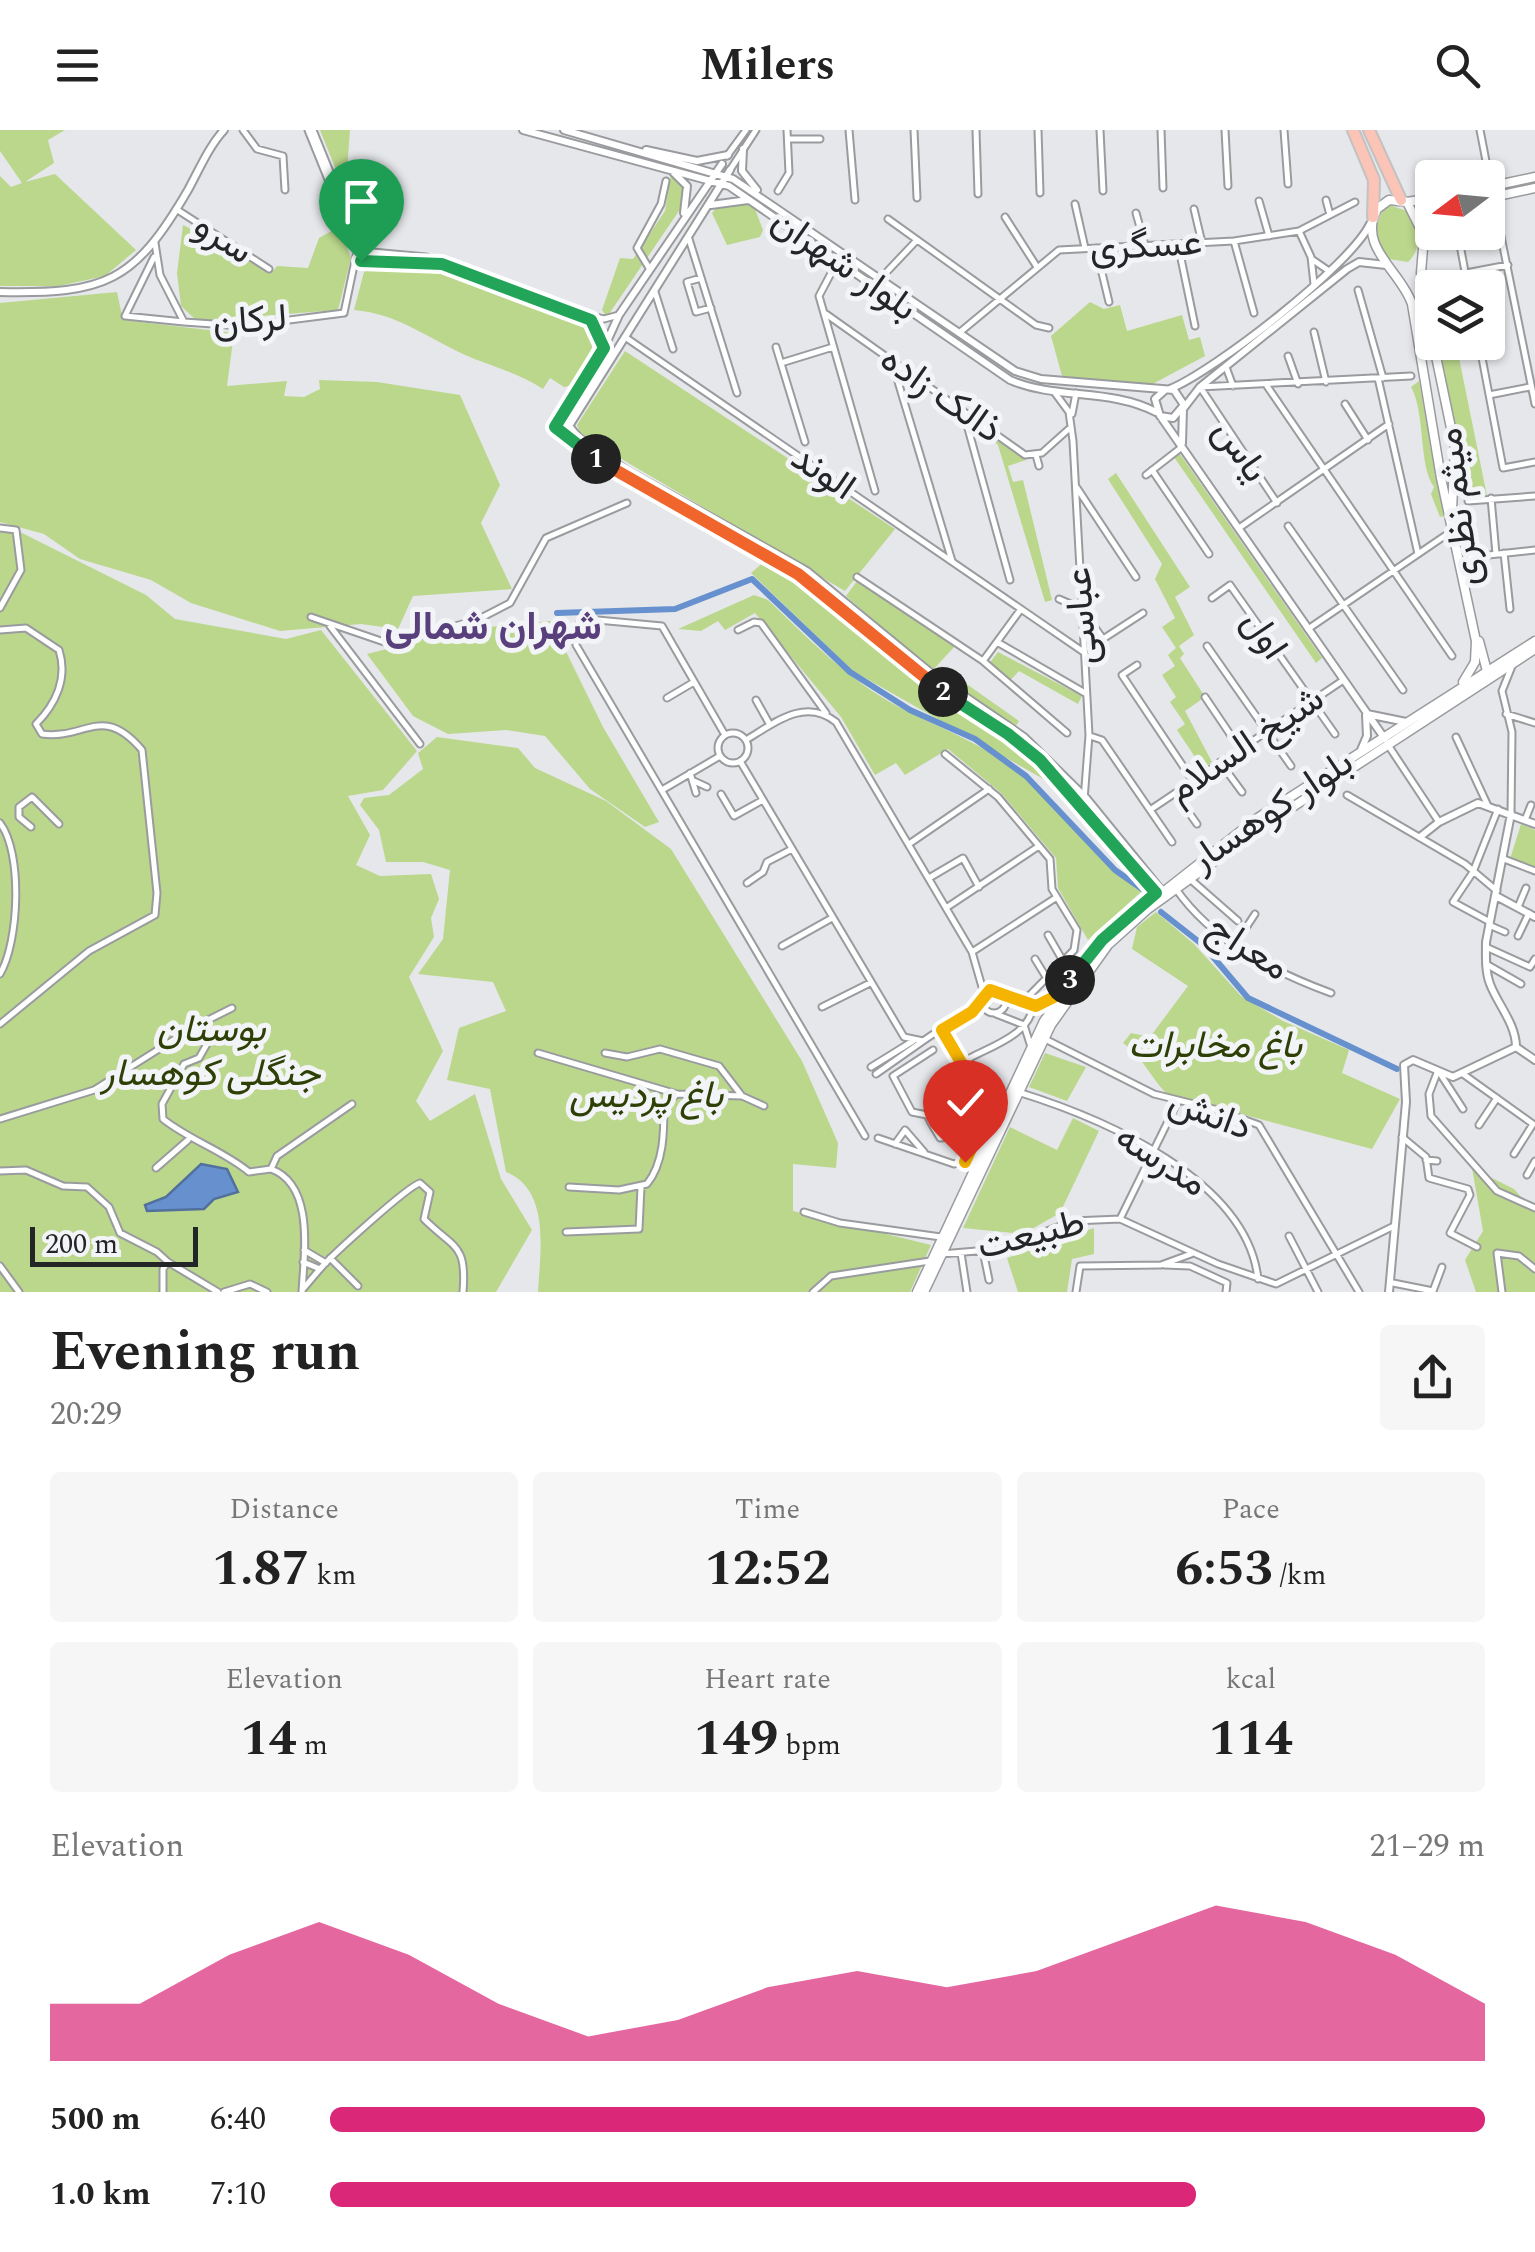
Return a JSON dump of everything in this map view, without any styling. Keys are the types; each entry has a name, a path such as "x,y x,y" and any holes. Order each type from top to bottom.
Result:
{"highway":[{"path":"1353,130 1374,180 1372,220"},
{"path":"1369,130 1387,174 1404,201"},
{"path":"1374,180 1383,183 1387,174"}],"main road":[{"path":"1505,184 1535,177"},
{"path":"1505,195 1535,188"},
{"path":"1372,220 1382,204 1415,200"},
{"path":"1404,201 1415,220"},
{"name":"میثم نظری","path":"1372,220 1375,247 1402,281 1412,304 1441,478 1476,640 1471,671 1453,692"},
{"name":"میثم نظری","path":"1437,360 1456,457 1454,526 1489,675"},
{"path":"1433,434 1440,438 1448,433 1446,404"},
{"path":"1479,639 1492,657 1514,659"},
{"name":"بلوار کوهسار","path":"1514,659 1535,641"},
{"name":"بلوار کوهسار","path":"920,1292 941,1237 1044,1038 1067,998 1108,945 1161,894 1176,889 1386,741 1535,649"},
{"name":"بلوار کوهسار","path":"920,1292 941,1254 1031,1048 1060,994 1102,940 1256,818 1361,750 1386,741 1406,722 1453,692 1489,675"}],"street":[{"path":"0,292 68,293 112,280 155,243 224,130"},
{"path":"243,130 257,148 283,156 285,190"},
{"path":"311,130 356,256 361,261 442,264"},
{"path":"311,130 362,251 426,257 580,313 604,319 619,315"},
{"name":"بلوار شهران","path":"523,130 710,180 726,176"},
{"name":"بلوار شهران","path":"564,130 726,176 765,198 1028,376 1167,390"},
{"path":"556,430 556,422 604,348 619,315 746,130"},
{"path":"556,430 570,426 756,130"},
{"path":"778,191 789,173 787,130"},
{"path":"849,130 854,200"},
{"path":"914,130 918,198"},
{"path":"976,130 978,194"},
{"path":"1038,130 1040,193"},
{"path":"1100,130 1103,191"},
{"path":"1162,130 1163,188"},
{"path":"1225,130 1228,186"},
{"path":"1284,130 1288,184"},
{"path":"1480,130 1485,160"},
{"path":"788,140 820,139"},
{"path":"632,148 697,161 728,155"},
{"path":"742,150 744,176 765,198"},
{"path":"667,168 687,186 682,218"},
{"name":"بلوار شهران","path":"726,176 753,201 994,371 1024,386 1128,399 1158,414"},
{"path":"649,268 637,248 661,204 666,181"},
{"path":"700,195 710,193 712,202"},
{"path":"1326,200 1330,215"},
{"path":"712,202 753,201"},
{"path":"1259,201 1268,236"},
{"name":"عسگری","path":"959,332 1059,250 1234,241 1299,232 1355,202"},
{"path":"1075,204 1085,248"},
{"path":"1194,209 1202,242"},
{"name":"سرو","path":"176,210 270,269"},
{"path":"1136,213 1145,245"},
{"path":"1004,217 1038,267"},
{"path":"888,219 1036,325 1049,328"},
{"path":"1372,220 1358,247 1330,272 1197,376 1155,399 1158,414 1439,822"},
{"path":"1299,232 1311,258 1314,284"},
{"path":"689,239 737,394"},
{"path":"881,278 917,240"},
{"path":"1234,241 1254,313"},
{"name":"لرکان","path":"155,243 154,257 184,322 228,327 338,315 348,302 356,256"},
{"path":"1178,244 1195,326"},
{"path":"1096,248 1109,302"},
{"path":"1504,250 1535,404"},
{"path":"154,257 125,316 184,322"},
{"path":"1311,258 1330,272"},
{"path":"838,260 819,291 875,490"},
{"path":"1158,414 1173,418 1200,387 1359,262 1387,265"},
{"path":"1482,270 1508,265"},
{"path":"701,278 687,282 696,312 711,308"},
{"path":"1358,290 1418,554"},
{"path":"654,292 673,349"},
{"path":"580,313 596,326 604,348"},
{"name":"ذالک زاده","path":"826,314 1026,455 1036,456 1072,427"},
{"path":"828,331 839,323"},
{"path":"1314,332 1326,382"},
{"name":"الوند","path":"625,337 1085,654"},
{"path":"776,347 805,442"},
{"path":"781,363 833,347"},
{"path":"1288,356 1298,384"},
{"path":"1482,360 1504,468 1535,462"},
{"path":"892,362 952,561"},
{"path":"1226,366 1235,388"},
{"path":"1200,387 1412,376"},
{"path":"1267,386 1452,656"},
{"path":"1489,395 1532,386"},
{"name":"یاس","path":"1200,387 1277,503"},
{"path":"1053,390 1069,412 1072,427"},
{"path":"1167,390 1181,396 1182,447"},
{"name":"عباسی","path":"1076,393 1072,441 1089,735 1084,801"},
{"path":"1344,404 1368,440"},
{"path":"964,412 1010,580"},
{"path":"1237,530 1389,424"},
{"path":"570,426 578,437 626,470 807,571 931,673 1024,737 1084,801 1161,894"},
{"path":"556,430 654,496 798,574 926,679 1008,734 1084,801"},
{"name":"ذالک زاده","path":"1057,439 1072,441"},
{"path":"1146,475 1182,447"},
{"path":"1036,456 1039,466"},
{"path":"1152,470 1208,554"},
{"path":"1074,485 1136,577"},
{"path":"1468,501 1535,496"},
{"path":"1491,498 1510,608"},
{"path":"311,617 390,644 478,620 510,603 546,538 626,503"},
{"path":"1288,526 1402,690"},
{"path":"0,528 16,530 21,570 0,608"},
{"path":"1308,630 1446,535"},
{"path":"1470,557 1535,550"},
{"path":"857,576 983,662 1067,733"},
{"name":"اول","path":"1212,598 1230,585 1310,703"},
{"path":"1059,599 1082,609 1102,639 1144,614"},
{"path":"983,662 1022,608"},
{"path":"725,735 662,626 587,619 576,626 576,646 865,1136"},
{"path":"738,630 754,622 761,624 826,714 836,722 972,952 983,998 992,1013"},
{"path":"328,623 420,744"},
{"path":"0,630 26,628 59,650 62,671 56,697 36,724 42,734 104,724 123,732 142,750 157,893 156,916 89,951 0,1024"},
{"path":"997,642 1086,694"},
{"path":"1207,646 1291,766"},
{"path":"1514,659 1504,680 1513,747 1512,814 1486,946 1489,982 1516,1036 1514,1049"},
{"path":"1137,665 1122,675 1193,781"},
{"name":"شیخ السلام","path":"1150,810 1342,681"},
{"path":"667,698 694,682"},
{"path":"1206,698 1240,749"},
{"path":"756,700 770,725"},
{"path":"1310,703 1334,734"},
{"path":"746,740 798,711 826,714"},
{"path":"1366,714 1406,722"},
{"path":"1361,750 1367,736 1366,714"},
{"path":"1506,714 1535,723"},
{"path":"734,733 746,740 748,750 740,761 731,763 720,756 719,742 725,735 734,733"},
{"path":"1089,735 1102,740 1172,842"},
{"path":"1456,737 1488,806"},
{"path":"945,754 988,788 1040,846 1050,860 1057,897 1079,936 1062,961 1023,1002"},
{"path":"661,790 720,756"},
{"path":"740,761 897,1030 913,1042"},
{"path":"1220,762 1242,792"},
{"path":"690,773 696,793"},
{"path":"694,781 706,787"},
{"path":"908,844 988,788"},
{"path":"1175,793 1197,824"},
{"path":"720,794 734,816 763,800"},
{"path":"1347,795 1420,837 1473,872 1496,894 1532,915 1518,936"},
{"path":"31,826 19,817 19,807 32,797 60,824"},
{"path":"1420,837 1439,822 1478,803 1535,824"},
{"path":"1525,820 1531,805"},
{"path":"1498,809 1473,872 1454,902 1505,932"},
{"path":"0,823 10,838 16,878 14,933 0,974"},
{"path":"946,908 1040,846"},
{"path":"747,883 763,872 767,862 792,849"},
{"path":"928,878 963,858 979,886"},
{"path":"1504,859 1535,871"},
{"path":"1190,879 1238,921"},
{"path":"1518,908 1526,888"},
{"name":"معراج","path":"1176,889 1202,920 1278,973 1331,993"},
{"path":"972,952 1057,897"},
{"path":"1236,943 1256,914"},
{"path":"782,946 832,918"},
{"path":"1048,935 1062,961"},
{"path":"1486,946 1530,968 1535,959"},
{"path":"1035,959 1046,977"},
{"path":"1486,964 1522,984"},
{"path":"978,973 994,990 1033,1006 1046,1004 1060,994"},
{"path":"822,1008 870,983"},
{"path":"876,1074 972,1012 994,990"},
{"path":"992,1013 1005,1005 1003,995"},
{"path":"970,1058 1024,1025 1033,1006"},
{"path":"0,1119 94,1090 194,1027 232,1008"},
{"path":"972,1012 992,1013 1024,1025"},
{"path":"1024,1025 1031,1048"},
{"path":"194,1027 207,1044 200,1058 184,1064 161,1111 163,1119 188,1140 228,1156 249,1172 271,1169 296,1187 303,1203 303,1291"},
{"path":"878,1138 960,1164 972,1154 989,1110 942,1030"},
{"name":"دانش","path":"1044,1038 1177,1102 1218,1110 1258,1125 1360,1292"},
{"path":"871,1067 913,1042 922,1042"},
{"path":"605,1053 627,1058 660,1049 719,1066 742,1096"},
{"path":"1514,1049 1534,1058"},
{"path":"1439,1074 1463,1074 1514,1049"},
{"path":"932,1050 893,1076 912,1112 927,1115 940,1138 960,1136"},
{"path":"538,1053 678,1094 742,1096 764,1106"},
{"path":"1389,1292 1404,1065 1413,1060 1439,1074 1463,1110"},
{"path":"1439,1074 1429,1094 1431,1116 1497,1192 1535,1208"},
{"path":"1463,1074 1533,1124 1514,1154"},
{"name":"مدرسه","path":"1018,1092 1110,1127 1212,1190 1249,1248 1258,1279"},
{"path":"569,1187 619,1190 641,1186 655,1174 664,1137 665,1102 678,1094"},
{"path":"1479,1125 1497,1098"},
{"path":"1120,1220 1177,1102"},
{"path":"271,1169 277,1156 352,1104"},
{"path":"932,1122 954,1111 962,1124 960,1136 972,1154"},
{"path":"895,1144 900,1132 908,1131 926,1154"},
{"path":"1402,1137 1426,1160 1429,1178 1468,1189 1470,1194 1450,1233 1476,1246"},
{"path":"156,1168 188,1140"},
{"path":"1426,1160 1438,1160"},
{"path":"1526,1175 1535,1161"},
{"path":"0,1171 26,1170 62,1186 87,1188 109,1207 120,1233 158,1252 168,1262 221,1292 250,1284 267,1292"},
{"path":"303,1291 325,1264 379,1219 402,1191 420,1184 430,1192 424,1219 454,1240 461,1253 463,1292"},
{"path":"566,1232 638,1230 641,1186"},
{"path":"804,1212 840,1223 941,1237"},
{"name":"طبیعت","path":"941,1254 983,1251 1073,1222 1120,1220 1258,1279 1282,1283"},
{"path":"1280,1292 1282,1283 1394,1226"},
{"path":"1289,1236 1318,1292"},
{"path":"304,1250 358,1286"},
{"path":"983,1251 989,1280"},
{"path":"962,1253 967,1292"},
{"path":"1161,1265 1194,1253"},
{"path":"1502,1292 1497,1253 1520,1256 1535,1269"},
{"path":"301,1260 309,1268 325,1264"},
{"path":"813,1292 831,1276 930,1261"},
{"path":"163,1292 163,1268 168,1262"},
{"path":"1076,1292 1080,1266 1161,1265 1190,1266 1227,1283 1226,1292"},
{"path":"0,1266 19,1292"},
{"path":"1392,1283 1431,1291 1442,1267"}],"green space":[{"path":"0,130 65,130 48,140 54,163 25,182 55,174 136,250 105,276 59,286 0,286 0,176 11,187 22,183 0,151"},
{"path":"320,130 350,130 347,171 341,182"},
{"path":"671,174 685,189 685,202 607,317 602,310 620,258 633,259 665,211"},
{"path":"742,201 755,209 763,230 760,237 727,245 712,213 718,206"},
{"path":"1389,205 1407,211 1415,227 1416,250 1408,262 1389,259 1377,240 1377,218"},
{"path":"183,225 273,271 277,266 308,268 319,238 339,227 351,258 338,310 197,321 181,306 177,273"},
{"path":"399,266 452,275 584,321 598,336 573,385 564,387 550,378 543,389 398,321 354,310 364,272 374,267"},
{"path":"117,292 123,320 234,333 227,386 287,381 284,396 304,397 320,389 319,380 377,382 460,395 500,485 481,523 512,589 413,596 398,629 361,624 280,631 191,603 151,580 80,559 44,534 0,522 0,303"},
{"path":"1090,302 1104,309 1120,305 1127,331 1182,315 1189,340 1200,337 1205,356 1147,387 1062,376 1051,336"},
{"path":"625,351 895,529 845,591 581,435 577,425"},
{"path":"1442,360 1459,360 1487,496 1472,497 1467,491"},
{"path":"1419,381 1444,516 1440,517 1431,494 1434,487 1426,466 1419,411 1411,387"},
{"path":"988,434 1026,460 1008,466 1013,482 1023,480 1052,600 1045,602 998,445"},
{"path":"1180,454 1322,658 1316,663 1174,457"},
{"path":"1116,473 1190,587 1175,597 1194,635 1179,646 1184,654 1180,658 1205,697 1185,711 1212,762 1203,769 1177,730 1185,724 1170,702 1176,697 1162,675 1175,666 1168,655 1176,648 1162,627 1175,618 1155,579 1162,564 1108,479"},
{"name":"بوستان جنگلی کوهسار","path":"0,528 16,530 146,595 175,619 286,639 321,630 417,751 383,790 348,796 370,835 356,865 380,876 431,874 439,899 431,918 434,937 409,977 443,1051 416,1101 430,1121 475,1094 501,1179 532,1230 496,1292 0,1292"},
{"path":"767,559 837,605 908,673 1023,752 1047,781 853,671 751,573"},
{"path":"857,581 955,646 932,671 846,596"},
{"path":"754,595 768,600 830,658 880,696 1006,763 1036,788 1108,865 1142,891 1088,940 1058,888 1056,858 1001,793 948,749 905,775 896,763 875,775 841,717 755,613 725,630 718,621 701,631 678,629"},
{"path":"551,621 603,727 659,822 645,827 590,789 545,736 506,730 448,734 413,716 367,654 461,630"},
{"path":"998,652 1082,696 1078,704 1019,671 1008,683 988,665"},
{"path":"941,666 1019,721 1015,727 936,672"},
{"name":"باغ پردیس","path":"437,737 518,748 535,768 606,801 671,849 802,1061 838,1143 836,1168 793,1164 793,1211 931,1245 910,1292 538,1292 540,1224 530,1193 506,1172 490,1089 447,1080 459,1028 506,1011 493,982 418,974 443,939 450,870 423,862 386,862 379,830 360,805 364,798 389,795 423,769 418,753"},
{"path":"1521,824 1535,830 1535,869 1510,859"},
{"name":"باغ مخابرات","path":"1156,912 1194,944 1241,996 1283,1021 1349,1050 1342,1073 1400,1099 1372,1149 1167,1094 1161,1088 1123,1043 1131,1033 1150,1037 1188,986 1132,949 1137,927"},
{"path":"1045,1053 1086,1067 1067,1101 1029,1087"},
{"path":"1073,1118 1099,1131 1060,1213 1023,1234 963,1228 1010,1127 1057,1150"},
{"path":"1472,1168 1514,1189 1535,1212 1535,1292 1476,1292 1465,1260 1483,1231"},
{"path":"1094,1228 1094,1254 1072,1259 1067,1292 1018,1292 1007,1258"}],"water":[{"path":"201,1164 227,1169 238,1192 214,1199 204,1209 147,1211 145,1205 166,1197"}],"waterway":[{"path":"557,613 675,609 752,579 850,672 910,710 975,739 1026,776 1115,870 1145,891"},
{"path":"1161,912 1203,945 1248,998 1397,1069"}],"district":[{"name":"شهران شمالی","path":"493,627"}],"route":[{"path":"361,261 442,264 591,320 599,330 604,348 556,422 556,430 654,496 766,555 836,601 926,679 1040,760 1156,893 1102,940 1060,994 1046,1004 1033,1006 990,990 972,1012 942,1030 989,1110 965,1162"}]}
